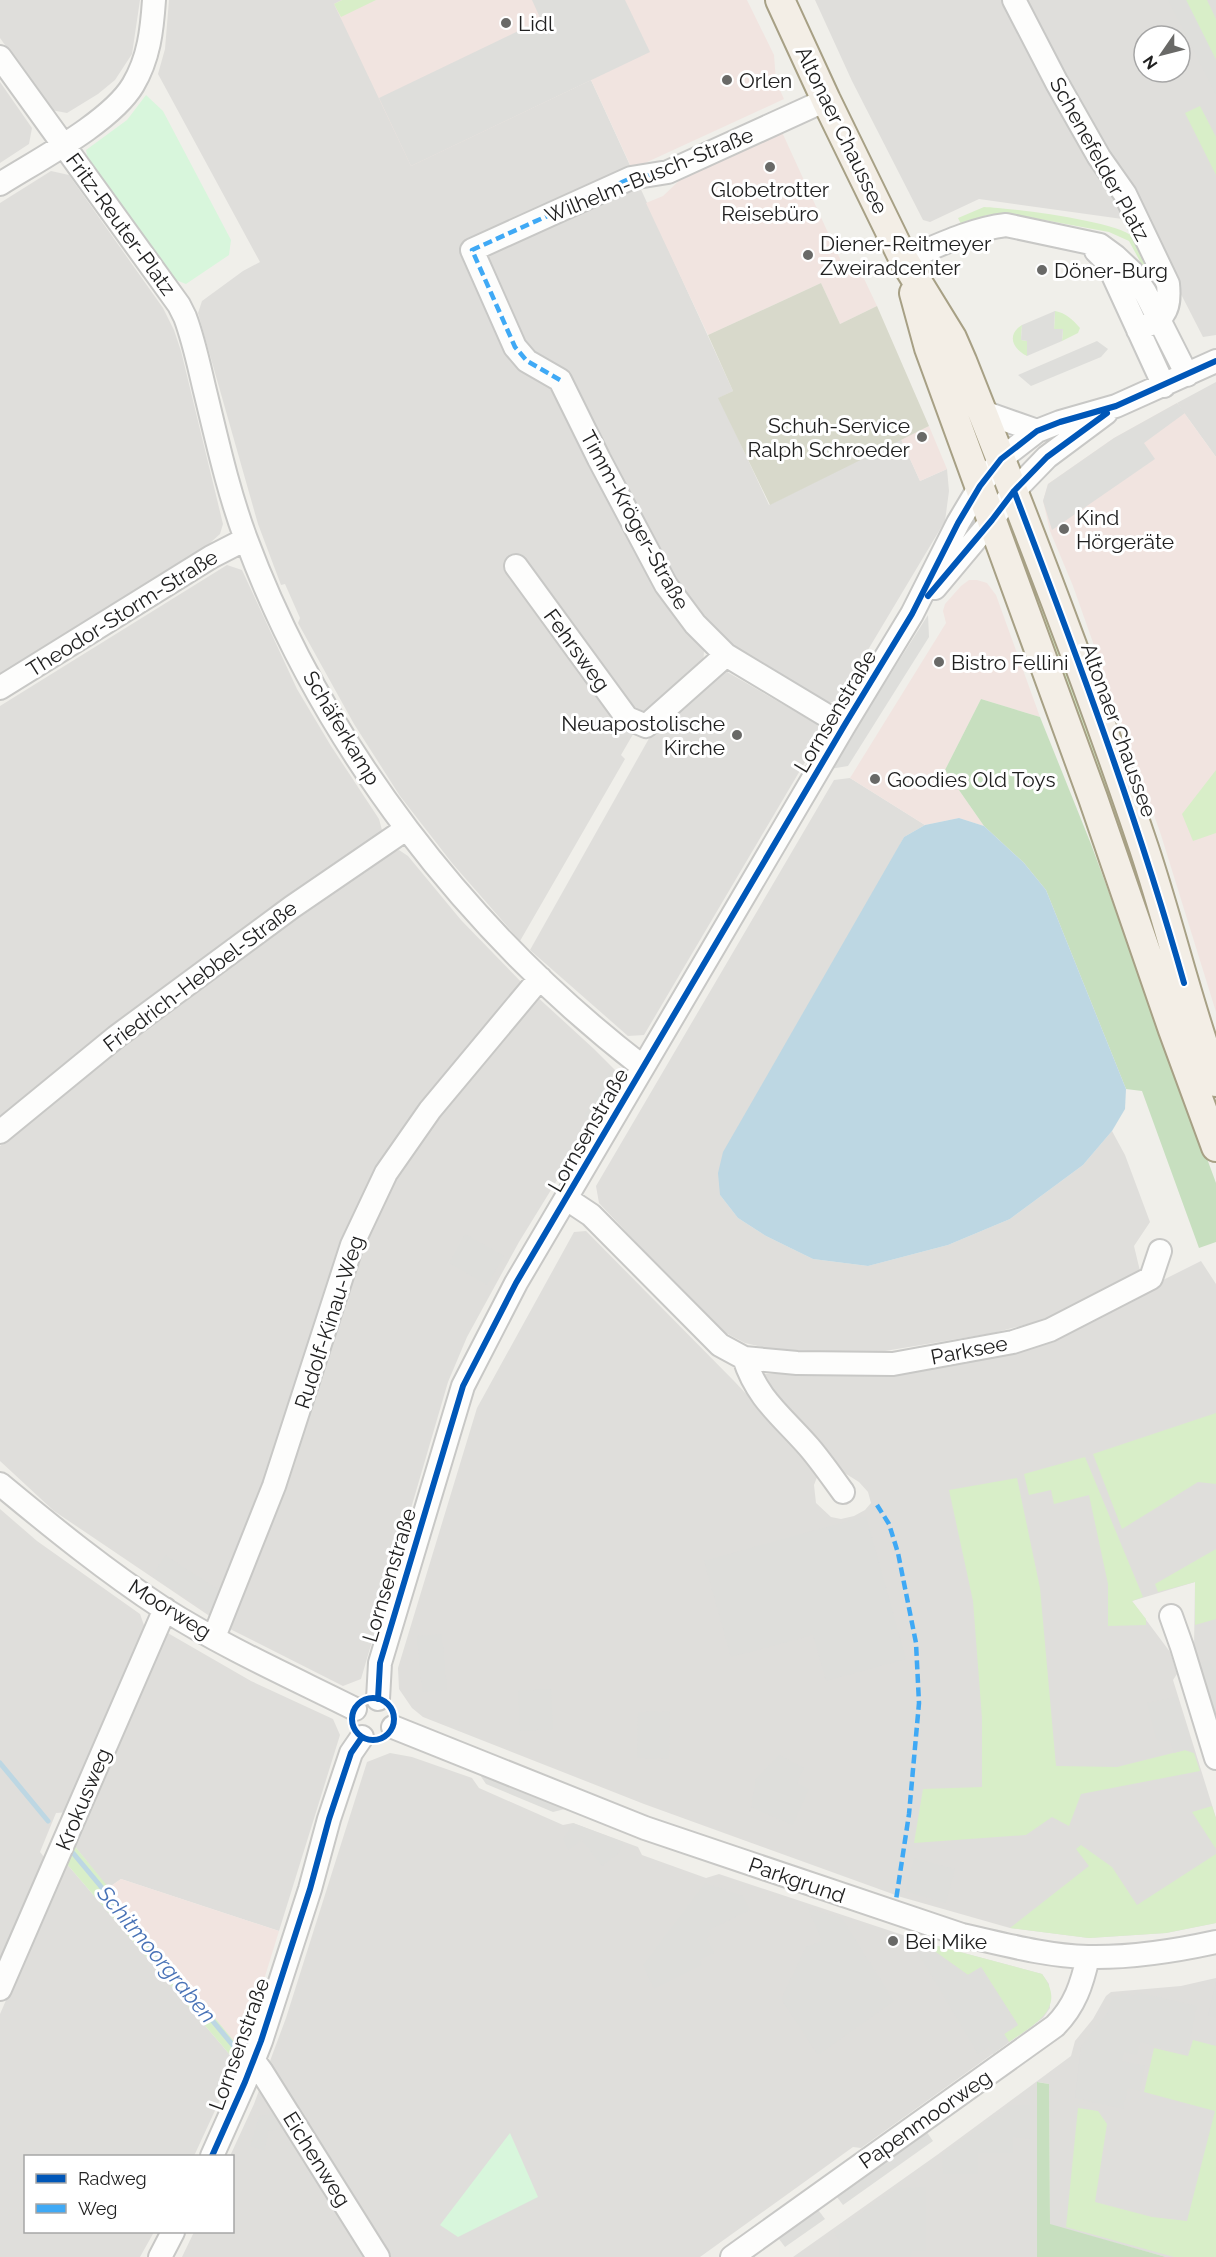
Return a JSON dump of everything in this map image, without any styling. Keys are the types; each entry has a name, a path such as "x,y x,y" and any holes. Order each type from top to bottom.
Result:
{"main road":[{"name":"Altonaer Chaussee","path":"780,0 904,260 952,338 1014,491 1144,849 1198,1030 1216,1082"},
{"name":"Altonaer Chaussee","path":"904,260 929,348 1216,1147"}],"street":[{"path":"0,184 63,144 119,103 132,86 146,54 152,32 154,0"},
{"name":"Schenefelder Platz","path":"1014,0 1099,157 1125,194 1168,284 1169,299 1166,312 1160,319"},
{"name":"Fritz-Reuter-Platz","path":"0,57 179,305"},
{"name":"Wilhelm-Busch-Straße","path":"560,380 527,361 515,347 472,250 631,178 668,172 826,100"},
{"name":"Schenefelder Platz","path":"904,260 954,239 1006,225 1100,245 1115,255 1132,272 1160,319 1187,375"},
{"name":"Schenefelder Platz","path":"1080,240 1104,259 1164,386"},
{"name":"Schäferkamp","path":"179,305 189,328 222,463 246,539 272,601 322,698 354,752 406,829 484,921 540,978 613,1045 643,1067"},
{"path":"1138,330 1160,319"},
{"path":"1001,459 1036,431 1116,406 1216,361"},
{"name":"Timm-Kröger-Straße","path":"560,380 666,585 695,624 726,655 844,726"},
{"path":"980,486 1014,491 1047,457 1116,406"},
{"path":"982,412 1036,431"},
{"name":"Lornsenstraße","path":"378,1699 380,1663 463,1386 516,1283 912,614 958,523 980,486 1001,459"},
{"name":"Lornsenstraße","path":"912,614 1014,491"},
{"name":"Theodor-Storm-Straße","path":"0,688 211,557 246,539"},
{"name":"Fehrsweg","path":"516,566 627,718 646,726 726,655"},
{"name":"Friedrich-Hebbel-Straße","path":"0,1132 116,1037 292,907 406,829"},
{"name":"Rudolf-Kinau-Weg","path":"214,1637 274,1486 352,1245 386,1173 430,1110 540,978"},
{"name":"Parksee","path":"567,1199 591,1215 720,1346 744,1358 797,1364 893,1364 1013,1342 1050,1330 1151,1278 1160,1251"},
{"path":"744,1358 750,1377 759,1393 810,1449 843,1492"},
{"name":"Moorweg","path":"0,1484 79,1548 165,1609 214,1637 355,1709"},
{"name":"Krokusweg","path":"0,1989 165,1609"},
{"path":"1171,1616 1216,1758"},
{"path":"378,1699 385,1702 393,1713 393,1727 380,1739 362,1737 352,1722 355,1709 364,1700 378,1699"},
{"name":"Parkgrund","path":"393,1727 605,1813 962,1935 1008,1945 1088,1957 1183,1950 1216,1942"},
{"name":"Lornsenstraße","path":"213,2155 254,2061 351,1753 362,1737"},
{"name":"Papenmoorweg","path":"732,2257 1055,2026 1072,2006 1082,1984 1088,1957"},
{"name":"Eichenweg","path":"254,2061 378,2257"},
{"path":"160,2257 172,2233"}],"shaded area":[{"path":"0,0 140,0 132,54 115,80 98,94 67,113 51,110 0,38"},
{"path":"169,0 342,0 335,4 411,165 591,80 733,391 719,398 769,505 901,439 920,481 947,469 949,491 945,521 838,700 829,703 720,638 704,651 703,666 643,717 621,755 625,759 520,941 452,863 400,796 354,724 298,623 300,618 285,584 281,585 258,524 198,313 202,301 243,271 260,262 158,74 165,49"},
{"path":"342,0 747,0 774,55 776,81 784,99 632,169 591,80 411,166 334,4"},
{"path":"532,0 625,0 650,52 411,166 379,98 541,20"},
{"path":"815,0 1216,0 1216,335 1203,337 1144,222 979,199 930,222 923,220 852,81"},
{"path":"1168,0 1186,0 1216,60 1216,95 1192,48 1192,24 1180,24"},
{"path":"0,82 32,128 29,144 0,163"},
{"path":"781,130 846,272 858,266 877,306 840,324 821,283 708,335 646,203 663,196 686,174"},
{"path":"51,171 69,175 163,308 174,330 223,524 220,534 209,544 0,677 0,203"},
{"path":"821,283 840,324 877,306 929,426 770,505 718,398 733,391 708,335"},
{"path":"1055,311 1054,329 1063,329 1062,341 1027,356 1027,341 1021,340 1022,325"},
{"path":"1097,341 1108,349 1101,357 1031,386 1018,375"},
{"path":"1216,382 1216,457 1177,403"},
{"path":"1177,403 1216,457 1216,1012 1161,835 1073,586 1050,531 1043,501 1048,484 1114,438"},
{"path":"1177,403 1185,413 1144,443 1155,459 1052,530 1043,501 1048,484 1114,438"},
{"path":"929,426 947,469 920,481 901,439"},
{"path":"227,565 242,570 297,689 379,819 382,830 377,837 0,1119 0,706"},
{"path":"969,580 987,583 996,595 1040,717 981,699 945,770 984,826 959,818 925,825 850,778 946,623 943,611 945,604"},
{"path":"928,615 929,637 848,766 830,769"},
{"path":"722,669 817,724 821,735 644,1035 628,1036 530,950 656,726"},
{"path":"850,778 925,825 904,837 720,1195 738,1218 766,1236 813,1259 868,1266 948,1245 1010,1219 1083,1165 1112,1131 1125,1155 1150,1222 1134,1246 1140,1271 1047,1319 993,1333 873,1353 775,1350 745,1343 718,1329 599,1203 596,1186 834,780"},
{"path":"399,850 408,856 461,920 526,987 394,1147 270,1474 211,1617 54,1511 0,1461 0,1146 124,1042 268,937 389,854"},
{"path":"534,994 621,1076 519,1242 467,1337 448,1382 361,1679 343,1686 228,1628 383,1195 405,1155"},
{"path":"610,1070 621,1076 593,1121 584,1117"},
{"path":"586,1231 735,1382 819,1472 814,1485 816,1503 831,1517 841,1519 865,1510 871,1503 868,1492 859,1482 827,1462 760,1374 882,1372 1051,1336 1201,1261 1216,1284 1216,1722 1194,1650 1195,1582 1132,1601 1170,1652 1177,1674 1173,1680 1216,1818 1216,1923 1166,1933 1089,1938 1010,1928 901,1897 644,1804 423,1717 412,1708 399,1689 398,1668 477,1408 574,1232"},
{"path":"465,1234 504,1256 487,1285 449,1263"},
{"path":"0,1509 37,1541 140,1614 146,1631 70,1812 56,1813 40,1852 48,1862 0,1972"},
{"path":"866,1516 906,1659 826,1681 813,1635 731,1657 704,1561"},
{"path":"165,1555 222,1592 208,1612 152,1576"},
{"path":"166,1632 251,1681 333,1719 340,1735 279,1931 121,1879 108,1888 73,1844"},
{"path":"442,1634 447,1690 422,1692 417,1636"},
{"path":"1208,1659 1216,1672 1216,1716 1200,1664"},
{"path":"551,1689 553,1729 520,1731 518,1691"},
{"path":"1177,1697 1194,1753 1185,1750 1174,1753 1170,1741 1156,1739 1147,1703"},
{"path":"670,1711 669,1759 637,1758 638,1712"},
{"path":"390,1753 412,1757 472,1778 479,1788 563,1825 573,1823 638,1847 642,1855 706,1878 719,1874 930,1944 1042,1974 1049,1984 1050,2008 1043,2018 861,2148 853,2147 700,2257 182,2257 194,2233 234,2233 234,2155 230,2155 254,2104 286,2018 367,1762"},
{"path":"779,1755 804,1768 797,1783 809,1789 793,1825 751,1807 756,1779"},
{"path":"480,1775 565,1809 553,1812 486,1784"},
{"path":"573,1823 623,1842 619,1853 602,1866 582,1840 568,1850 563,1839"},
{"path":"914,1858 955,1869 946,1903 905,1891"},
{"path":"66,1863 237,2063 194,2155 24,2155 24,2233 153,2233 140,2257 0,2257 0,2014"},
{"path":"121,1879 279,1931 242,2051 108,1888"},
{"path":"705,1883 743,1896 750,1910 709,1930 711,1935 707,1938 714,1953 700,1960 702,1965 654,1989 643,1965"},
{"path":"808,1908 842,1918 894,2001 818,2055 781,1999 806,1947 822,1941"},
{"path":"912,1943 930,1948 968,1975 981,1967 1018,2025 1004,2034 1009,2042 993,2054 989,2047 978,2054"},
{"path":"1216,1978 1216,2257 1166,2257 1050,2225 1049,2084 1038,2082 1037,2257 793,2257 1071,2056 1075,2041 1111,1992 1181,1986"},
{"path":"1216,1982 1216,2018 1208,2016"},
{"path":"1136,1992 1197,2006 1187,2054 1140,2042 1137,2055 1124,2052 1122,2061 1145,2066 1140,2091 1128,2088 1123,2109 1075,2098 1081,2047 1108,2012 1112,1996 1120,1997 1121,1993 1135,1996"},
{"path":"1011,2105 1030,2105 1030,2139 1013,2137 1013,2153 978,2153 978,2174 943,2174 942,2154"},
{"path":"284,2112 292,2128 268,2131 265,2151 250,2146 259,2116"},
{"path":"924,2128 933,2141 843,2205 834,2193"},
{"path":"926,2187 926,2251 912,2251 911,2257 839,2257 839,2241 834,2232 896,2188"},
{"path":"816,2207 825,2219 785,2247 776,2235"}],"green space":[{"path":"342,0 376,0 341,17 334,4"},
{"path":"1186,0 1207,0 1216,19 1216,60"},
{"path":"146,95 163,111 231,240 229,255 186,284 171,278 88,160 86,150 127,120"},
{"path":"1200,106 1216,137 1216,175 1185,113"},
{"path":"984,207 1062,216 1123,231 1133,237 1140,246 1160,285 1154,287 1129,241 1109,232 1007,213 987,215 961,224 958,218"},
{"path":"1055,311 1066,315 1074,322 1080,328 1078,333 1062,341 1063,329 1054,330"},
{"path":"1022,325 1021,340 1028,341 1027,356 1018,350 1013,342 1014,333"},
{"path":"1031,577 1109,786 1154,920 1126,843 1102,791 1023,580"},
{"path":"981,699 1040,717 1091,844 1216,1183 1216,1242 1199,1248 1142,1091 1126,1089 1046,890 1024,863 984,826 945,770"},
{"path":"1216,770 1216,833 1193,841 1182,814"},
{"path":"1216,1413 1216,1484 1198,1482 1122,1529 1093,1454"},
{"path":"1085,1457 1143,1597 1132,1601 1146,1619 1146,1625 1108,1626 1108,1584 1089,1495 1054,1504 1051,1490 1029,1495 1024,1474"},
{"path":"1017,1478 1040,1588 1056,1766 1117,1767 1185,1750 1194,1753 1200,1771 1081,1794 1069,1826 1052,1817 1026,1835 914,1843 923,1789 982,1787 982,1718 973,1601 949,1490"},
{"path":"1216,1549 1216,1619 1195,1625 1195,1582 1158,1592 1155,1584"},
{"path":"1212,1806 1216,1818 1216,1849 1192,1812"},
{"path":"73,1844 242,2051 237,2063 66,1863"},
{"path":"1081,1845 1112,1867 1137,1905 1216,1854 1216,1923 1166,1933 1089,1938 1010,1928 1089,1866 1076,1849"},
{"path":"930,1944 1042,1974 1049,1986 1050,2006 1037,2022 1009,2042 1004,2034 1018,2025 981,1967 968,1975 930,1948"},
{"path":"1193,2040 1216,2046 1216,2257 1174,2257 1066,2227 1078,2108 1098,2111 1107,2124 1095,2202 1152,2217 1187,2221 1215,2111 1144,2092 1154,2048 1188,2056"},
{"path":"1037,2082 1049,2084 1050,2224 1166,2257 1037,2257"},
{"path":"510,2133 538,2197 458,2237 440,2225"}],"water":[{"path":"959,818 984,826 1024,863 1046,890 1126,1089 1125,1109 1112,1131 1083,1165 1010,1219 948,1245 868,1266 813,1259 766,1236 738,1218 720,1195 718,1173 723,1152 904,837 925,825"}],"waterway":[{"name":"Schitmoorgraben","path":"0,1763 48,1821"},
{"name":"Schitmoorgraben","path":"73,1853 241,2055"}],"marked path":[{"path":"560,380 527,361 515,347 472,250 631,178 668,172"},
{"path":"877,1505 889,1524 898,1553 916,1643 919,1703 909,1814 896,1900"}],"cycle path":[{"path":"378,1699 380,1663 463,1386 516,1283 912,614 958,523 980,486 1001,459 1037,431 1116,406 1216,361"},
{"path":"928,596 1014,491 1047,457 1107,413"},
{"path":"1014,491 1083,674 1126,797 1184,983"},
{"path":"373,1698 388,1704 394,1719 388,1734 373,1740 358,1734 352,1719 358,1704 373,1698"},
{"path":"212,2155 261,2041 310,1889 329,1819 351,1753 362,1737"}],"place":[{"name":"Lidl","path":"506,23"},
{"name":"Orlen","path":"727,80"},
{"name":"Globetrotter Reisebüro","path":"770,167"},
{"name":"Diener-Reitmeyer Zweiradcenter","path":"808,255"},
{"name":"Döner-Burg","path":"1042,270"},
{"name":"Schuh-Service Ralph Schroeder","path":"922,437"},
{"name":"Kind Hörgeräte","path":"1064,529"},
{"name":"Bistro Fellini","path":"939,662"},
{"name":"Neuapostolische Kirche","path":"737,735"},
{"name":"Goodies Old Toys","path":"875,779"},
{"name":"Bei Mike","path":"893,1941"}]}
